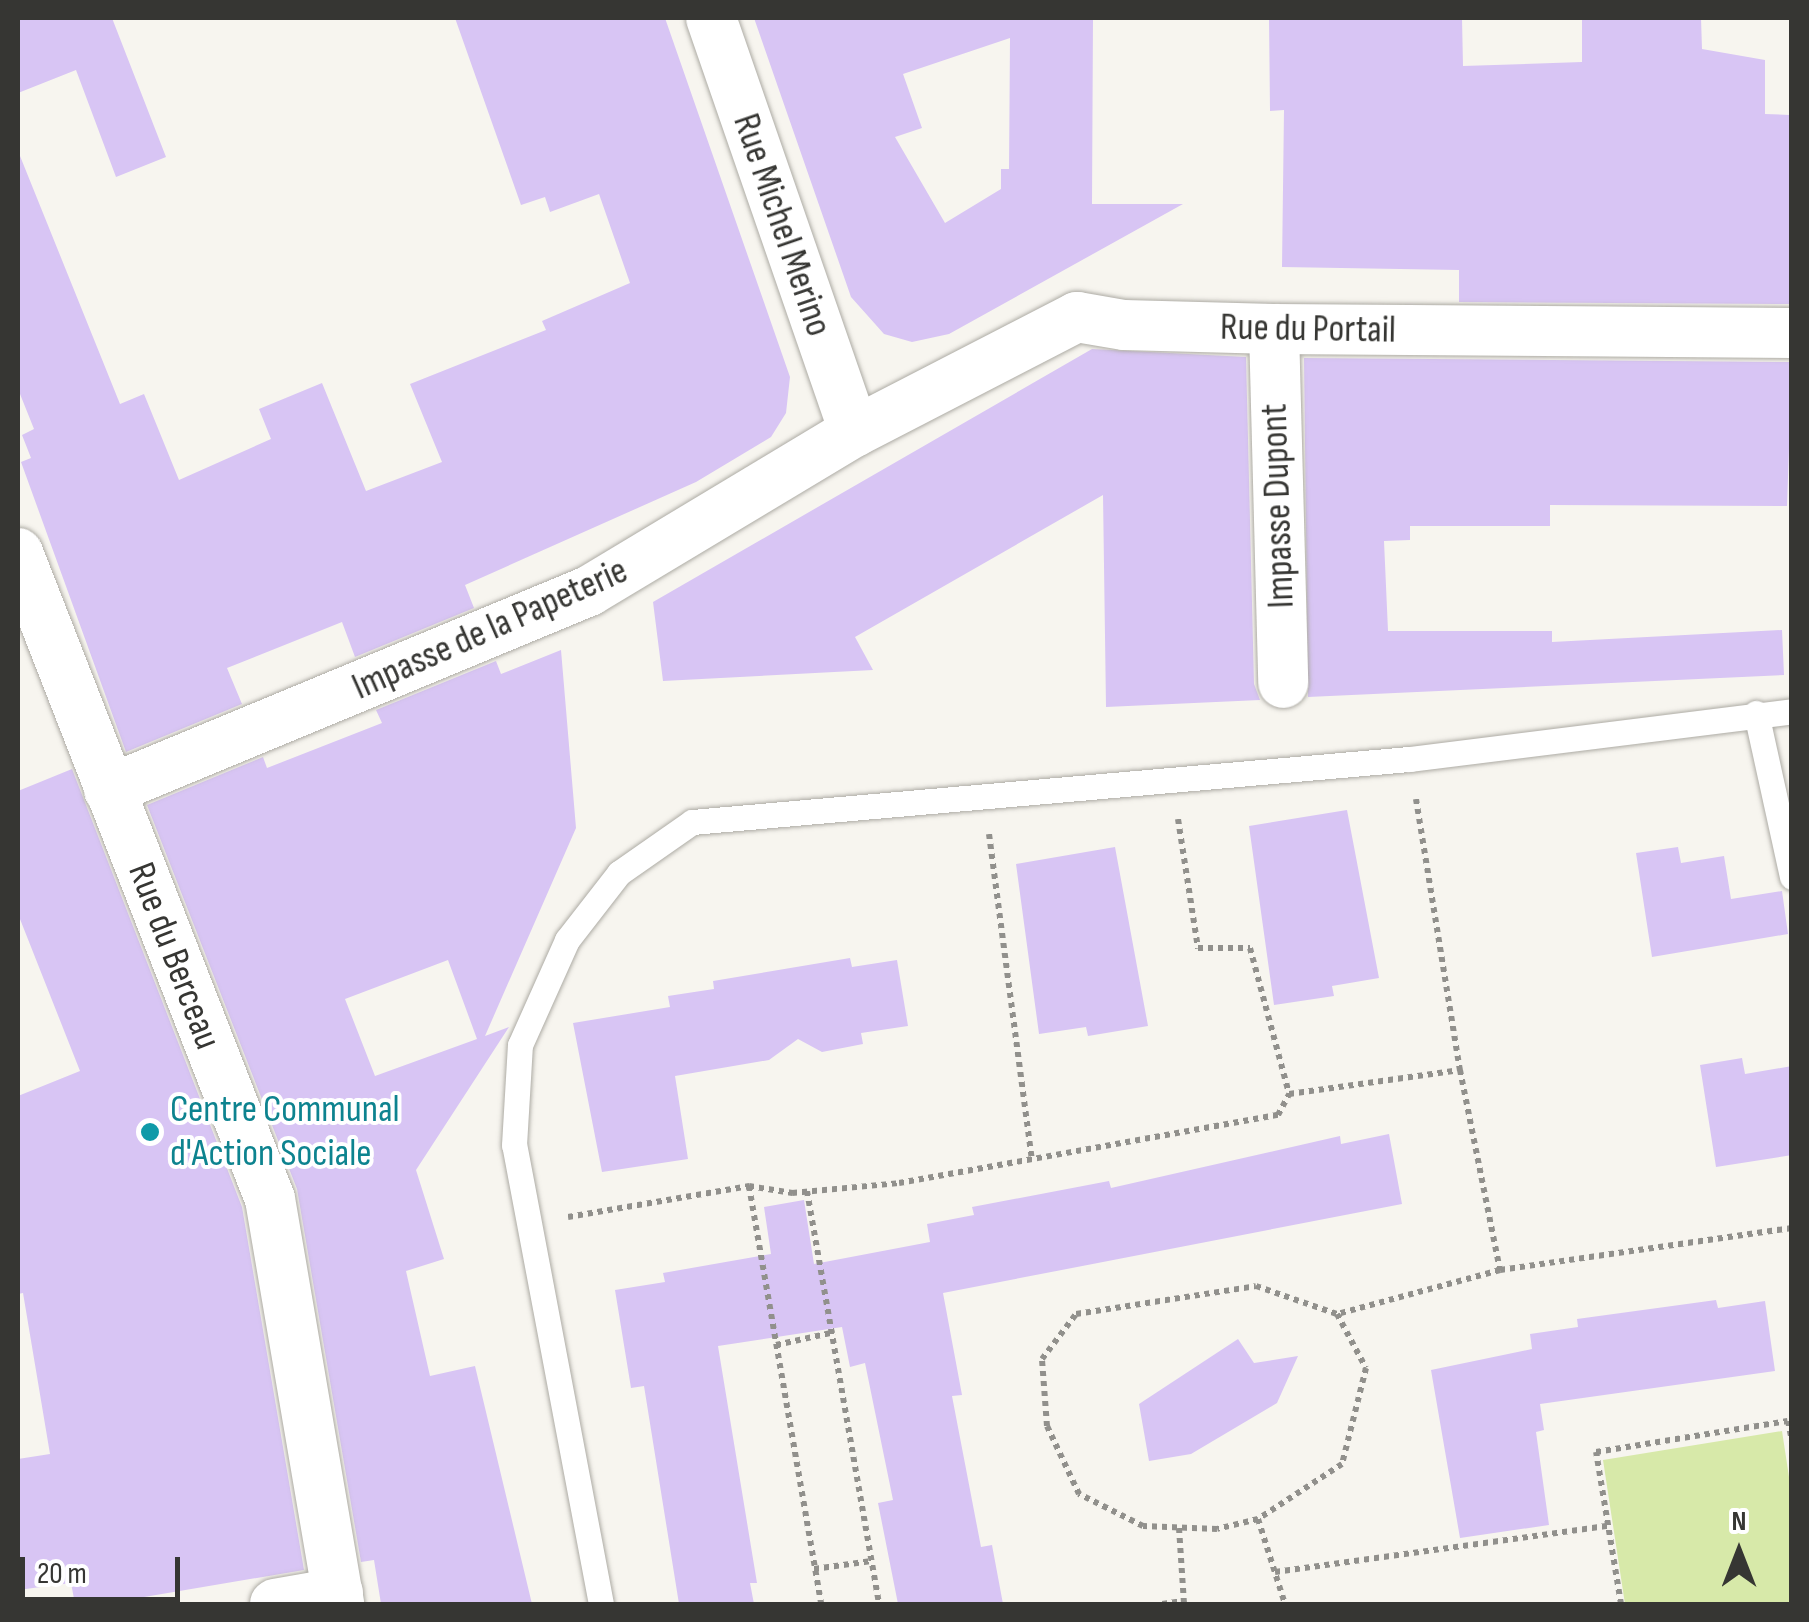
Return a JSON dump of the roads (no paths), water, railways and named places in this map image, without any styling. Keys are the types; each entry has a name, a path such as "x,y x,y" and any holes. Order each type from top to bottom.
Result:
{"street":[{"name":"Rue Michel Merino","path":"711,18 854,432"},
{"name":"Rue du Portail","path":"854,432 1077,318 1124,326 1792,334"},
{"name":"Impasse Dupont","path":"1274,329 1283,683"},
{"name":"Impasse de la Papeterie","path":"108,790 589,592 854,432"},
{"name":"Rue du Berceau","path":"18,554 270,1199 338,1599"},
{"path":"276,1604 338,1599"}],"lane":[{"path":"601,1604 514,1145 520,1045 567,940 619,872 692,822 1409,759 1756,713 1792,712"},
{"path":"1756,713 1792,877"}],"place":[{"name":"Centre Communal d'Action Sociale","path":"150,1132"}]}
